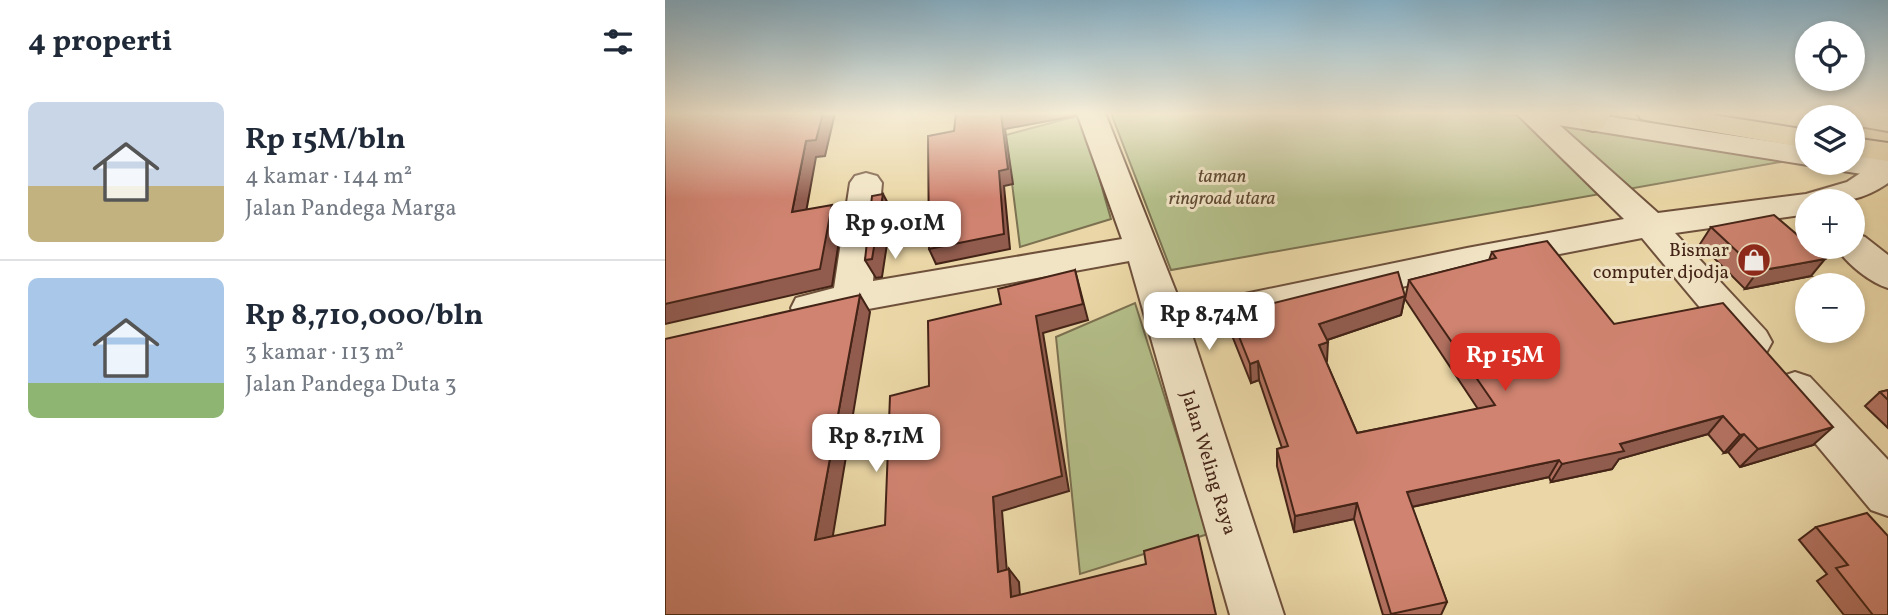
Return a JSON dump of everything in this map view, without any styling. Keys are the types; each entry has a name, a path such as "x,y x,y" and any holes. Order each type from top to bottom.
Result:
{"highway":[{"path":"1865,149 1888,152"}],"street":[{"name":"Jalan Weling Raya","path":"1102,142 1142,246 1168,325 1257,615"},
{"path":"1562,142 1651,225 1668,248 1888,494"},
{"path":"1730,142 1795,154"},
{"path":"1865,166 1888,169"},
{"path":"1859,189 1888,169"},
{"path":"852,298 866,183"},
{"path":"1168,325 1467,260 1651,225 1795,206"},
{"path":"771,317 852,298 1100,257 1142,246"},
{"path":"1865,255 1888,275"}],"green space":[{"path":"1007,142 1089,142 1111,219 1020,247"},
{"name":"taman ringroad utara","path":"1122,142 1683,142 1762,154 1786,161 1171,270"},
{"path":"1135,303 1208,534 1080,574 1056,337"}],"building":[{"path":"665,142 806,142 792,212 832,205 820,269 665,304"},
{"path":"928,142 1005,142 1008,169 999,171 1004,234 929,249"},
{"path":"883,194 872,259 865,260 872,196"},
{"path":"1774,215 1795,233 1795,259 1825,259 1758,271 1711,227"},
{"path":"1547,241 1614,324 1723,303 1833,427 1758,449 1744,434 1740,435 1723,416 1620,444 1624,451 1562,464 1559,460 1407,492 1447,602 1391,614 1357,503 1295,516 1277,449 1288,446 1258,361 1250,364 1230,314 1398,272 1405,296 1319,324 1328,342 1319,345 1357,433 1495,405 1409,280 1496,258 1492,252"},
{"path":"1075,270 1083,304 1036,316 1062,476 993,497 998,572 1009,569 1011,597 1146,564 1144,551 1198,535 1216,615 665,615 665,339 860,295 815,540 885,525 890,396 929,386 928,321 1001,304 998,289"},
{"path":"1888,390 1888,400 1880,392"},
{"path":"1867,513 1888,536 1888,615 1873,615 1836,568 1848,565 1816,527"}],"place":[{"name":"Bismar computer djodja","path":"1754,260"}]}
